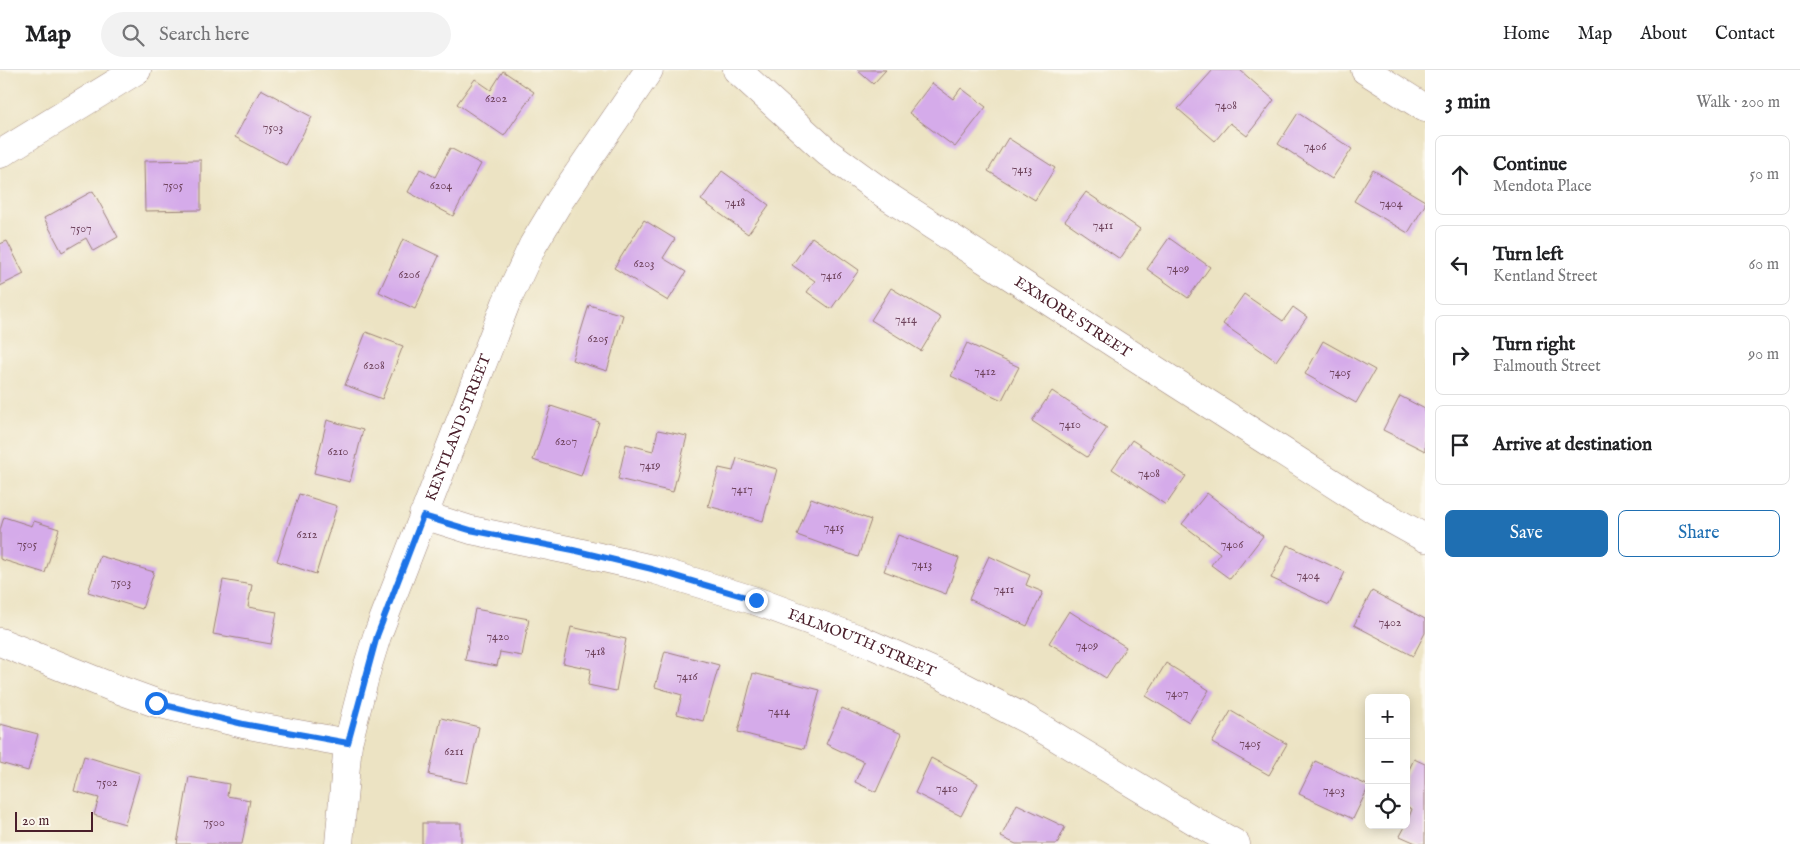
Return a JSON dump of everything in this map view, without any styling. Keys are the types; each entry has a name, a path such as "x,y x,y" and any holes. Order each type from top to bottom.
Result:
{"street":[{"path":"0,154 137,70"},
{"name":"KENTLAND STREET","path":"339,844 348,743 377,636 506,304 533,245 560,200 649,70"},
{"name":"EXMORE STREET","path":"737,70 828,152 887,196 1181,387 1373,509 1425,538"},
{"path":"1365,70 1425,108"},
{"name":"FALMOUTH STREET","path":"423,516 470,530 573,550 652,569 756,600 859,639 939,674 1028,720 1236,844"},
{"path":"0,642 156,703 243,724 348,743"}],"building":[{"path":"857,70 886,70 873,84"},
{"path":"1213,70 1240,70 1274,100 1247,136 1230,123 1215,141 1178,109"},
{"path":"503,71 534,92 504,136 457,104 475,79 491,90"},
{"path":"932,83 953,99 961,88 986,107 955,147 909,113"},
{"path":"261,89 312,117 286,165 235,137"},
{"path":"1298,113 1352,149 1332,179 1278,144"},
{"path":"1008,138 1055,168 1035,200 988,171"},
{"path":"450,148 481,164 453,216 408,192 420,169 435,177"},
{"path":"201,160 201,210 145,211 144,161"},
{"path":"1373,170 1425,201 1425,205 1408,233 1354,201"},
{"path":"722,171 769,205 748,234 701,200"},
{"path":"93,191 118,237 93,251 86,238 62,252 44,218"},
{"path":"1086,192 1140,229 1120,259 1065,221"},
{"path":"644,220 675,239 663,258 686,272 668,301 614,268"},
{"path":"812,237 859,270 831,309 807,292 815,281 792,265"},
{"path":"1169,238 1210,267 1188,298 1147,269"},
{"path":"403,239 439,256 415,309 379,292"},
{"path":"7,241 24,274 0,286 0,244"},
{"path":"891,288 941,318 921,351 871,320"},
{"path":"1244,294 1283,321 1293,307 1307,317 1276,361 1223,324"},
{"path":"589,305 623,315 607,371 572,360"},
{"path":"366,332 403,346 382,399 345,385"},
{"path":"1323,341 1375,370 1356,403 1305,374"},
{"path":"967,343 1019,367 1002,400 951,376"},
{"path":"1052,391 1107,428 1087,457 1032,421"},
{"path":"1400,396 1425,409 1425,451 1383,430"},
{"path":"551,406 599,422 581,476 533,460"},
{"path":"327,420 363,430 350,482 314,473"},
{"path":"658,430 687,436 673,492 618,479 626,444 653,451"},
{"path":"1132,440 1186,476 1166,505 1112,469"},
{"path":"737,458 777,469 763,521 708,506 719,468 733,471"},
{"path":"1207,493 1263,536 1230,579 1211,565 1220,553 1182,524"},
{"path":"299,494 337,506 316,574 277,561"},
{"path":"811,498 871,520 858,557 797,535"},
{"path":"4,517 32,526 34,521 59,529 45,573 0,559 0,530"},
{"path":"898,535 959,558 946,594 884,571"},
{"path":"1287,545 1345,572 1329,605 1271,578"},
{"path":"100,556 154,572 142,609 88,592"},
{"path":"989,556 1030,575 1026,585 1043,592 1027,626 969,599"},
{"path":"223,580 252,585 248,607 277,612 271,644 213,634"},
{"path":"1372,591 1425,619 1425,633 1413,656 1354,625"},
{"path":"475,609 529,619 522,656 500,652 497,666 465,660"},
{"path":"1069,611 1126,647 1106,678 1049,643"},
{"path":"571,627 626,639 616,691 588,685 591,669 563,663"},
{"path":"665,651 719,665 703,721 677,714 682,695 655,687"},
{"path":"1166,663 1209,690 1189,722 1146,696"},
{"path":"753,673 820,690 804,749 738,732"},
{"path":"842,708 902,734 876,792 855,782 864,762 826,744"},
{"path":"1231,711 1287,744 1269,775 1212,743"},
{"path":"441,718 479,727 467,783 429,775"},
{"path":"0,724 38,734 28,771 0,763"},
{"path":"84,756 140,773 125,824 94,815 99,798 74,791"},
{"path":"931,758 978,783 961,816 915,793"},
{"path":"1414,759 1425,764 1425,844 1418,844 1400,836 1404,829 1410,829 1412,809 1410,808 1410,768"},
{"path":"1315,761 1365,784 1365,794 1353,819 1299,794"},
{"path":"189,777 229,784 227,796 250,800 242,844 177,844"},
{"path":"1017,804 1065,827 1057,844 1016,844 1001,837"},
{"path":"422,823 461,823 461,844 422,844"}],"route":[{"path":"156,703 243,724 348,743 377,636 423,516 470,530 573,550 652,569 756,600"}]}
